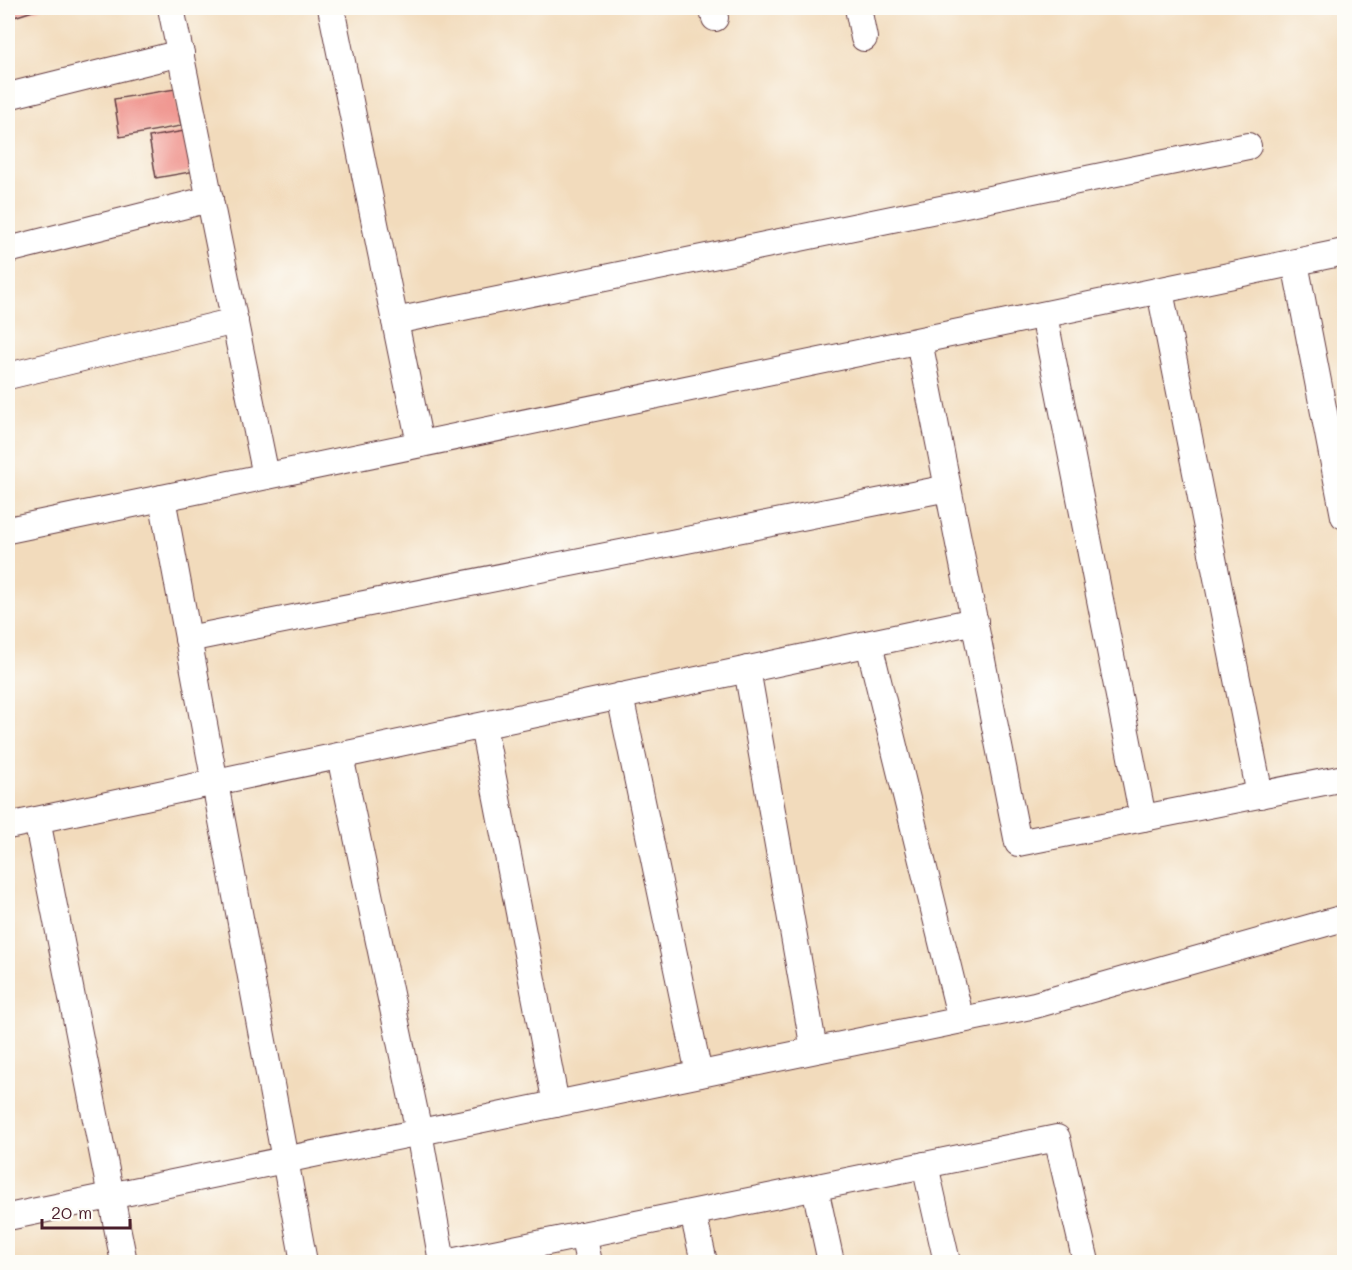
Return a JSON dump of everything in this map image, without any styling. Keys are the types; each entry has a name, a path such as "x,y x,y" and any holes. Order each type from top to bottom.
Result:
{"street":[{"path":"171,8 266,476"},
{"path":"331,8 420,444"},
{"path":"858,8 864,38"},
{"path":"8,96 181,53"},
{"path":"395,321 1248,146"},
{"path":"8,250 210,199"},
{"path":"8,530 1344,252"},
{"path":"1295,262 1344,516"},
{"path":"1160,291 1260,795"},
{"path":"1044,315 1143,818"},
{"path":"8,376 235,321"},
{"path":"919,341 1018,843 1344,778"},
{"path":"188,639 948,488"},
{"path":"162,498 304,1263"},
{"path":"8,826 975,621"},
{"path":"869,644 960,1020"},
{"path":"747,669 814,1050"},
{"path":"620,696 699,1074"},
{"path":"483,726 556,1104"},
{"path":"340,756 419,1132 442,1263"},
{"path":"37,820 124,1263"},
{"path":"8,1217 1035,1005 1344,918"},
{"path":"450,1263 1057,1138 1086,1263"},
{"path":"925,1165 947,1263"},
{"path":"815,1188 831,1263"},
{"path":"693,1213 704,1263"},
{"path":"583,1235 589,1263"}],"building":[{"path":"8,8 42,8 8,19"},
{"path":"229,8 247,8 247,9 230,12"},
{"path":"175,89 181,126 120,137 114,99"},
{"path":"190,130 196,171 156,178 149,137"}]}
